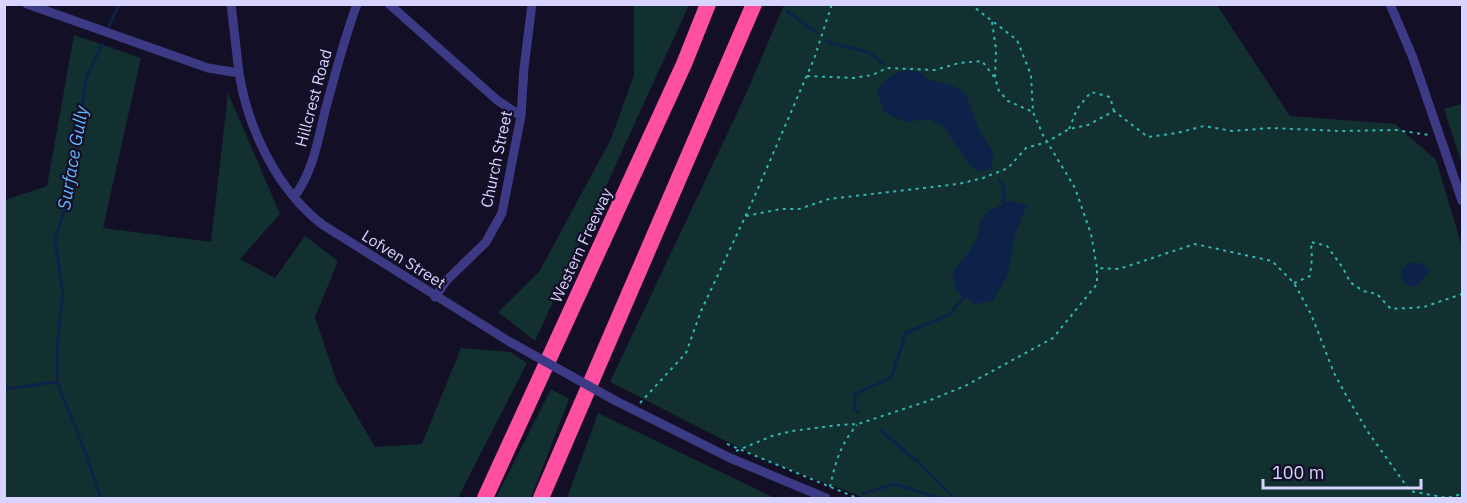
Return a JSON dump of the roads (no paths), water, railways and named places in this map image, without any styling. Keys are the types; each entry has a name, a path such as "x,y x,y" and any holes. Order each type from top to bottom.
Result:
{"highway":[{"name":"Western Freeway","path":"485,498 684,64 708,4"},
{"path":"542,498 754,4"}],"street":[{"path":"27,4 208,68 239,73"},
{"name":"Lofven Street","path":"231,4 244,99 256,131 272,164 294,196 303,208 323,225 435,297 615,401 730,458 826,498"},
{"name":"Hillcrest Road","path":"294,196 311,166 342,48 357,4"},
{"path":"389,4 497,100 521,116"},
{"name":"Church Street","path":"435,297 447,280 482,246 498,221 505,200 521,116 532,4"},
{"path":"1390,4 1442,137 1462,201"}],"water":[{"path":"905,70 919,72 930,80 948,84 965,92 981,134 993,151 992,169 978,172 967,162 944,127 928,119 905,122 884,112 877,91 887,78"},
{"path":"1009,201 1027,205 1016,232 1007,276 993,301 975,304 957,292 952,273 969,252 978,235 980,222 987,212"},
{"path":"1411,262 1420,263 1431,270 1418,285 1408,286 1401,279 1402,268"}],"waterway":[{"name":"Surface Gully","path":"109,26 119,4"},
{"path":"787,11 817,33"},
{"path":"826,40 868,52 884,64"},
{"name":"Surface Gully","path":"57,382 57,346 63,293 55,239 71,191 86,79 102,44"},
{"path":"999,180 1004,187 1003,207"},
{"path":"858,412 855,409 855,394 891,378 906,333 949,315 965,296"},
{"path":"4,389 57,382 101,498"},
{"path":"880,430 918,462 954,498"},
{"path":"862,494 894,484 940,498"}]}
